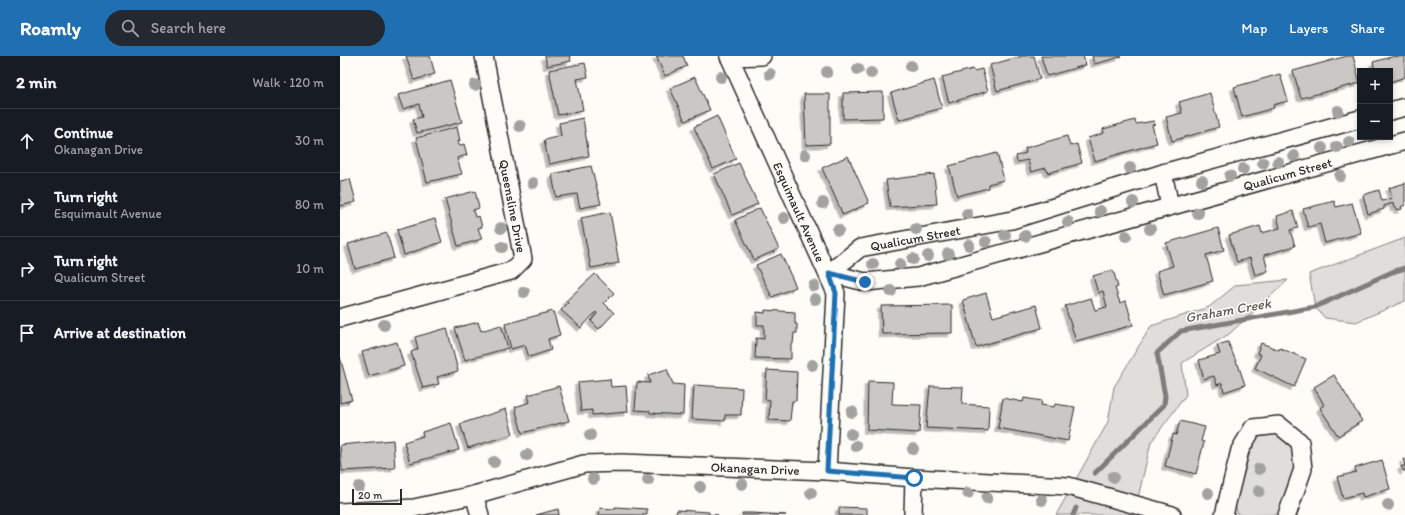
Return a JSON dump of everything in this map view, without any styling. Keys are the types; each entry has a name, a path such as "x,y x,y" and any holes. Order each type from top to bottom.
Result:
{"street":[{"name":"Queensline Drive","path":"340,318 511,270 523,259 484,56"},
{"path":"729,56 762,56"},
{"name":"Esquimault Avenue","path":"729,56 829,273 836,293 827,471"},
{"path":"1393,110 1405,107"},
{"name":"Qualicum Street","path":"829,273 860,248 1012,220 1163,172 1357,120"},
{"name":"Qualicum Street","path":"829,273 865,282 918,277 1405,142"},
{"path":"1163,172 1170,206"},
{"path":"1224,515 1240,450 1253,428 1279,425 1300,442 1303,469 1287,515"},
{"name":"Okanagan Drive","path":"340,512 414,508 474,495 584,464 622,463 827,471 914,478 1068,486 1172,515"},
{"path":"912,515 914,478"},
{"path":"474,495 480,515"}],"shaded area":[{"path":"1405,238 1405,301 1356,322 1325,318 1315,307 1309,274"},
{"path":"1288,280 1229,334 1182,363 1186,395 1151,442 1134,515 1056,515 1108,422 1114,387 1151,326 1209,307 1236,285"},
{"path":"1265,434 1279,434 1290,437 1297,464 1280,515 1238,515 1235,505 1253,441"}],"building":[{"path":"406,56 430,56 435,74 414,80"},
{"path":"545,56 570,56 571,61 547,66"},
{"path":"656,56 683,56 687,66 665,76"},
{"path":"1022,56 1034,56 1040,79 997,91 990,65"},
{"path":"1041,56 1083,56 1086,65 1047,76"},
{"path":"1092,56 1120,56 1121,57 1094,64"},
{"path":"1347,56 1353,56 1357,71 1357,84 1301,98 1293,71"},
{"path":"1395,56 1405,56 1405,77 1393,81 1393,68 1374,68 1373,62"},
{"path":"585,63 588,77 577,79 583,110 558,115 549,70"},
{"path":"973,69 974,71 982,69 988,91 949,103 942,77"},
{"path":"1280,74 1288,101 1273,105 1274,108 1242,117 1234,87"},
{"path":"695,77 710,110 685,121 670,88"},
{"path":"450,80 462,122 417,133 413,119 422,117 419,104 403,109 398,95"},
{"path":"934,80 942,108 899,120 891,93"},
{"path":"883,92 883,118 843,119 843,93"},
{"path":"1210,93 1219,127 1172,141 1166,117 1182,113 1179,102"},
{"path":"804,94 830,94 830,144 806,145"},
{"path":"717,116 736,159 713,169 694,127"},
{"path":"583,118 589,156 549,164 544,140 561,136 559,123"},
{"path":"1135,120 1136,124 1154,121 1155,124 1152,125 1157,143 1095,161 1088,138 1104,133 1103,129"},
{"path":"457,127 460,141 458,141 459,146 464,144 467,155 457,158 462,174 427,182 416,138"},
{"path":"1067,136 1070,146 1077,144 1082,163 1048,173 1046,168 1031,172 1028,160 1017,162 1016,156 1026,153 1025,148"},
{"path":"997,153 1004,180 988,184 988,188 957,196 949,166"},
{"path":"848,156 869,203 843,215 822,168"},
{"path":"739,163 758,204 732,215 714,174"},
{"path":"591,166 601,204 580,208 577,194 556,197 552,174"},
{"path":"934,174 937,204 890,207 886,180"},
{"path":"350,179 356,202 340,206 340,181"},
{"path":"1405,183 1405,205 1401,207 1402,209 1398,210 1397,208 1394,208 1393,203 1384,206 1384,209 1368,214 1363,195 1379,190 1382,201 1392,198 1389,188"},
{"path":"475,191 479,208 473,210 475,217 479,216 482,227 478,228 482,239 458,246 445,199"},
{"path":"1334,201 1336,207 1352,203 1361,233 1325,243 1320,224 1308,227 1303,209"},
{"path":"760,208 779,249 754,260 735,220"},
{"path":"1293,211 1298,228 1290,230 1295,246 1264,255 1268,271 1255,275 1250,258 1237,262 1229,235 1260,226 1262,233 1280,228 1277,216"},
{"path":"610,212 619,263 591,268 581,218"},
{"path":"435,219 442,242 404,255 397,230"},
{"path":"1218,228 1224,250 1206,255 1213,281 1164,295 1157,271 1173,266 1166,243"},
{"path":"387,233 394,258 355,269 348,244"},
{"path":"781,254 796,287 772,297 756,265"},
{"path":"1113,270 1118,287 1115,288 1120,303 1126,301 1133,325 1076,341 1065,306 1091,298 1095,310 1107,307 1103,291 1098,293 1093,276"},
{"path":"595,274 614,293 604,303 614,313 599,329 591,321 597,314 596,312 581,328 561,310 568,303 566,301"},
{"path":"986,293 993,317 1036,305 1042,328 976,347 963,300"},
{"path":"952,305 952,333 882,334 881,306"},
{"path":"765,310 795,312 797,333 794,333 793,344 791,344 791,359 755,358 756,338 764,339 764,325 757,325 757,312 765,313"},
{"path":"553,311 560,335 548,339 551,350 529,357 525,345 511,349 505,324"},
{"path":"478,322 481,331 501,325 508,348 465,360 455,328"},
{"path":"447,328 458,371 437,377 439,384 423,388 411,352 418,349 415,337"},
{"path":"397,342 404,366 369,376 362,352"},
{"path":"1228,342 1238,364 1245,385 1224,392 1222,383 1217,385 1214,376 1204,379 1199,360 1220,354 1217,345"},
{"path":"1261,343 1279,350 1280,348 1306,359 1294,387 1255,368 1261,355 1257,353"},
{"path":"340,357 352,400 340,403"},
{"path":"667,369 673,384 684,385 683,415 650,413 650,411 635,410 637,382 650,383 648,375"},
{"path":"767,370 797,372 796,401 792,401 790,421 769,420 770,400 765,399"},
{"path":"1334,375 1362,421 1338,436 1320,408 1324,405 1314,387"},
{"path":"610,379 611,387 626,386 628,412 592,415 592,410 581,411 578,382"},
{"path":"868,381 893,382 892,404 921,405 919,433 867,430"},
{"path":"694,385 742,388 741,415 725,415 725,421 692,419"},
{"path":"559,386 569,421 522,433 515,407 530,402 528,395"},
{"path":"930,386 963,387 962,404 989,406 988,431 926,428"},
{"path":"1003,398 1023,402 1024,398 1042,401 1041,405 1054,407 1055,404 1075,407 1068,441 998,428"},
{"path":"506,409 513,434 468,448 460,424"},
{"path":"1180,421 1205,427 1201,441 1204,442 1196,474 1165,466 1173,434 1176,435"},
{"path":"451,423 459,450 410,463 404,442 423,436 422,432"},
{"path":"393,440 395,468 342,471 340,445"},
{"path":"1382,460 1390,489 1363,497 1362,493 1343,498 1337,477 1356,472 1355,468"},
{"path":"1401,466 1405,466 1405,471 1403,471"},
{"path":"615,507 647,509 647,515 599,515 600,508 615,509"},
{"path":"839,507 867,508 867,515 839,515"},
{"path":"558,509 559,515 536,515"},
{"path":"677,510 709,512 709,515 676,515"},
{"path":"742,513 752,513 786,515 742,515"}],"waterway":[{"name":"Graham Creek","path":"1095,473 1164,405 1165,396 1157,353 1181,331 1315,307 1392,272 1405,268"},
{"name":"Graham Creek","path":"1073,515 1076,508"}],"route":[{"path":"865,282 829,273 836,293 827,471 914,478"}]}
